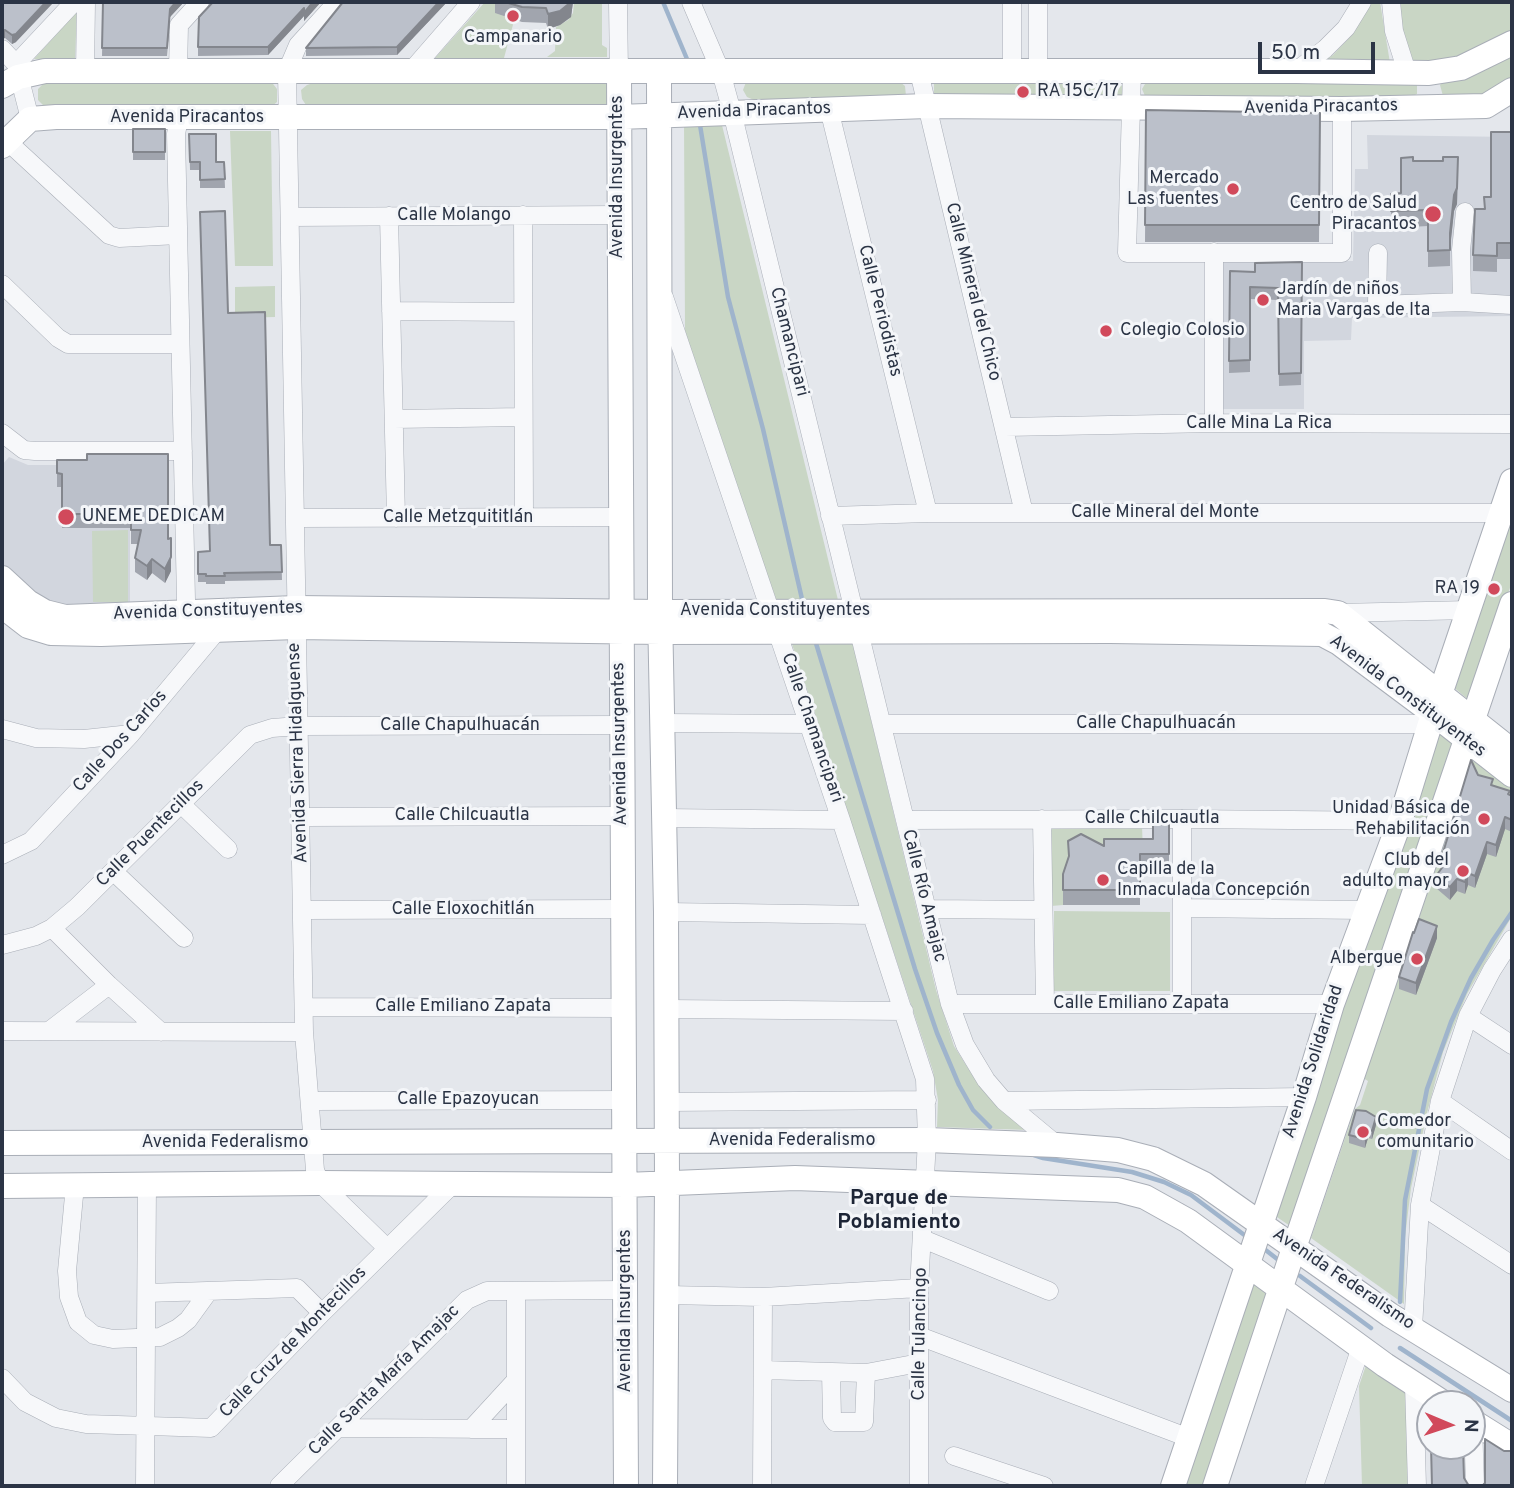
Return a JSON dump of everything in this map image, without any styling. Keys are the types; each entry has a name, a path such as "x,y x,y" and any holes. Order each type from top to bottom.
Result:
{"street":[{"path":"12,76 74,2"},
{"path":"85,72 86,2"},
{"path":"177,72 179,24 201,2"},
{"path":"287,71 298,45 337,2"},
{"path":"411,70 471,2"},
{"name":"Avenida Insurgentes","path":"618,2 626,1486"},
{"path":"691,2 721,72"},
{"path":"1012,2 1012,71"},
{"path":"1038,2 1038,71"},
{"path":"1296,71 1339,35 1362,2"},
{"path":"1391,2 1394,32 1418,73 1429,107"},
{"name":"Avenida Piracantos","path":"12,76 45,71 411,70 619,73 1418,73 1461,68 1512,43"},
{"path":"2,50 30,120 4,144 109,236 178,235"},
{"name":"Avenida Sierra Hidalguense","path":"287,71 304,1032 312,1143 315,1170 320,1182"},
{"path":"1132,71 1127,253 1342,253 1342,109"},
{"path":"659,72 660,622 666,912 665,1486"},
{"name":"Chamancipari","path":"721,72 856,621"},
{"name":"Calle Mineral del Chico","path":"919,72 1006,427 1024,513"},
{"path":"1486,106 1512,90"},
{"name":"Avenida Piracantos","path":"30,120 56,117 618,117 927,106 1130,109 1486,106 1512,109"},
{"name":"Calle Periodistas","path":"829,109 928,513"},
{"path":"179,118 176,134 188,612"},
{"path":"1462,302 1461,250 1465,212"},
{"path":"523,215 524,517"},
{"name":"Calle Molango","path":"290,217 618,215"},
{"path":"389,216 396,518"},
{"path":"1214,253 1214,423"},
{"path":"1378,253 1377,305 1462,302 1512,305"},
{"name":"Calle Chamancipari","path":"659,282 775,621 925,1079 925,1181"},
{"path":"2,284 58,338 68,344 180,344"},
{"path":"391,311 523,312"},
{"path":"394,419 523,417"},
{"name":"Calle Mina La Rica","path":"1006,427 1214,423 1512,424"},
{"path":"2,433 24,450 183,451"},
{"name":"Avenida Solidaridad","path":"1173,1486 1304,1097 1332,1004 1400,821 1512,481"},
{"name":"Calle Mineral del Monte","path":"830,516 928,513 1501,513"},
{"name":"Calle Metzquititlán","path":"296,518 619,517"},
{"name":"Avenida Constituyentes","path":"2,578 28,602 45,612 65,617 188,612 218,621"},
{"name":"Avenida Constituyentes","path":"2,606 28,625 51,633 296,618 620,622 1110,621 1325,611 1338,613 1435,711"},
{"path":"1338,613 1469,610"},
{"path":"1216,1486 1294,1248 1510,619"},
{"name":"Calle Dos Carlos","path":"2,855 31,841 131,734 218,621"},
{"name":"Calle Río Amajac","path":"856,621 950,1004 965,1045 986,1080 1004,1101 1057,1145"},
{"name":"Avenida Constituyentes","path":"1110,621 1322,634 1339,643 1435,711 1512,751"},
{"name":"Calle Chapulhuacán","path":"882,724 1435,711"},
{"path":"663,723 809,724"},
{"name":"Calle Chapulhuacán","path":"299,726 621,725"},
{"name":"Calle Puentecillos","path":"2,945 36,936 52,928 114,873 250,735 272,728 299,726"},
{"path":"2,729 36,738 84,739 131,734"},
{"name":"Avenida Constituyentes","path":"1471,731 1512,775"},
{"path":"181,804 228,849"},
{"name":"Calle Chilcuautla","path":"302,817 622,816"},
{"path":"664,818 841,820"},
{"path":"1042,819 1045,1004"},
{"path":"1182,819 1182,1004"},
{"name":"Calle Chilcuautla","path":"905,820 1400,821"},
{"path":"114,873 184,938"},
{"path":"1182,908 1366,910"},
{"name":"Calle Eloxochitlán","path":"303,910 622,909"},
{"path":"928,909 1043,910"},
{"path":"666,912 872,915"},
{"path":"52,928 161,1032"},
{"path":"1413,1328 1420,1205 1440,1101 1468,1016 1512,939"},
{"path":"49,1031 109,985"},
{"name":"Calle Emiliano Zapata","path":"950,1004 1332,1004"},
{"name":"Calle Emiliano Zapata","path":"304,1007 622,1008"},
{"path":"666,1009 904,1011"},
{"path":"1468,1016 1512,1045"},
{"path":"2,1031 304,1032"},
{"path":"1004,1101 1304,1097"},
{"name":"Calle Epazoyucan","path":"311,1101 626,1100"},
{"path":"666,1102 927,1101"},
{"path":"1440,1101 1512,1151"},
{"name":"Avenida Federalismo","path":"2,1143 927,1140 1118,1150 1153,1159 1204,1184 1413,1328 1512,1390"},
{"name":"Avenida Federalismo","path":"2,1186 320,1182 626,1185 796,1178 1118,1190 1145,1197 1166,1208 1423,1390"},
{"name":"Calle Tulancingo","path":"919,1486 919,1288 925,1181"},
{"path":"320,1182 387,1248"},
{"path":"145,1486 147,1184"},
{"path":"75,1185 67,1271 69,1297 78,1322 94,1335 113,1339 160,1337 177,1328 198,1309 209,1292"},
{"name":"Calle Cruz de Montecillos","path":"2,1378 25,1402 56,1418 86,1424 211,1428 322,1313 452,1185"},
{"path":"1420,1205 1512,1265"},
{"path":"923,1239 1049,1291"},
{"path":"147,1293 297,1288 322,1313"},
{"path":"667,1296 763,1297 919,1288"},
{"name":"Calle Santa María Amajac","path":"279,1486 467,1300 487,1291 625,1290"},
{"path":"516,1291 516,1486"},
{"path":"762,1486 763,1297"},
{"path":"919,1336 1189,1438"},
{"path":"1314,1486 1361,1347"},
{"path":"763,1370 866,1373 919,1363"},
{"path":"831,1371 833,1421 863,1422 866,1373"},
{"path":"471,1429 516,1380"},
{"path":"1414,1384 1417,1486"},
{"path":"339,1428 516,1429"},
{"path":"1486,1430 1512,1446"},
{"path":"954,1456 1044,1486"},
{"path":"1474,1460 1475,1486"}],"shaded area":[{"name":"Centro de Salud Piracantos","path":"1367,135 1512,137 1512,316 1352,318 1351,340 1304,341 1304,409 1222,409 1222,260 1353,261 1355,169 1368,169"},
{"name":"UNEME DEDICAM","path":"9,457 28,465 130,465 130,603 53,603 38,598 2,568 2,465"}],"green space":[{"path":"485,2 522,2 507,16 510,21 514,21 504,58 435,58"},
{"path":"571,2 602,2 602,45 607,48 607,57 547,57 555,51 556,27 568,20 573,13 574,3"},
{"path":"1369,2 1380,2 1390,63 1320,63 1333,55 1348,39"},
{"path":"1399,2 1512,2 1512,34 1459,57 1420,64 1408,59"},
{"path":"77,11 75,60 34,59"},
{"path":"1512,55 1512,79 1483,96 1443,96 1440,85 1444,80 1470,78"},
{"path":"270,80 277,89 277,102 271,107 44,106 38,100 38,89 44,83 53,81"},
{"path":"941,81 1118,82 1123,87 1123,93 1119,97 934,97 934,84"},
{"path":"1152,81 1410,81 1417,85 1417,94 1410,97 1145,96 1142,89"},
{"path":"316,82 609,83 608,109 306,105 301,90"},
{"path":"746,82 900,82 905,86 906,96 900,100 754,100 747,97 743,90"},
{"path":"684,120 721,121 838,600 776,600 685,331"},
{"path":"230,131 271,131 273,266 235,266"},
{"path":"275,286 275,317 235,318 235,287"},
{"path":"1512,503 1512,582 1471,702 1451,685"},
{"path":"128,530 128,602 93,602 92,531"},
{"path":"851,636 936,990 954,1046 973,1076 1029,1130 937,1127 938,1100 933,1071 790,638"},
{"path":"1436,726 1456,741 1293,1228 1271,1213"},
{"path":"1474,759 1512,787 1512,916 1467,994 1443,1052 1411,1188 1405,1237 1404,1304 1311,1238 1355,1109 1360,1105 1368,1081 1363,1078"},
{"path":"1142,826 1143,852 1069,855 1063,905 1051,906 1051,830 1055,827"},
{"path":"1054,911 1170,912 1170,991 1054,991"},
{"path":"1251,1274 1272,1290 1207,1486 1181,1486"},
{"path":"1367,1362 1407,1388 1410,1486 1362,1486 1359,1386"}],"building":[{"path":"2,2 46,2 12,35 2,31"},
{"path":"103,2 176,2 170,9 167,48 102,48"},
{"path":"213,2 313,2 304,13 304,8 268,47 198,47 199,17"},
{"path":"343,2 439,2 397,47 306,48"},
{"path":"505,2 571,2 560,11 548,14 546,8 522,7"},
{"name":"Mercado Las fuentes","path":"1146,110 1320,113 1319,225 1145,225"},
{"path":"133,129 165,129 165,152 133,152"},
{"path":"1491,132 1512,132 1512,243 1497,243 1497,256 1473,255 1475,209 1485,209 1484,197 1491,197"},
{"path":"189,134 216,134 216,162 224,162 225,179 200,180 200,162 190,162"},
{"path":"1413,157 1413,161 1443,161 1443,157 1458,157 1450,250 1428,251 1428,210 1391,211 1391,194 1401,193 1401,158"},
{"path":"225,211 228,313 265,312 270,545 281,545 282,572 206,576 198,574 198,552 210,551 200,212"},
{"path":"1302,262 1301,373 1279,374 1278,288 1250,287 1250,360 1229,361 1230,271 1255,272 1255,263"},
{"path":"87,454 168,454 168,539 171,538 171,557 165,569 152,559 147,566 135,558 141,530 131,530 131,514 62,514 62,474 57,473 57,460 87,460"},
{"path":"1471,760 1478,775 1493,779 1491,785 1510,791 1508,794 1512,796 1512,820 1505,817 1496,845 1487,842 1475,876 1468,873 1465,882 1457,879 1450,887 1436,876 1447,861 1442,856"},
{"path":"1169,815 1169,854 1140,854 1140,890 1063,890 1063,874 1069,856 1068,841 1081,834 1104,846 1104,839 1153,839 1153,816"},
{"name":"Albergue","path":"1419,919 1437,926 1416,983 1399,977"},
{"path":"1356,1110 1366,1111 1376,1117 1372,1131 1368,1130 1365,1139 1349,1135"},
{"path":"1486,1440 1504,1451 1512,1451 1512,1486 1482,1486 1485,1483"},
{"path":"1431,1460 1463,1460 1464,1478 1469,1486 1432,1486"}],"waterway":[{"path":"663,2 687,59"},
{"path":"700,125 728,297 763,429 802,599"},
{"path":"815,640 937,1033 973,1110 990,1127"},
{"path":"1400,1302 1405,1200 1427,1089 1451,1022 1471,978 1512,912"},
{"path":"1034,1155 1132,1172 1164,1182 1191,1195 1247,1237"},
{"path":"1263,1248 1281,1262"},
{"path":"1300,1276 1371,1328"},
{"path":"1400,1348 1512,1421"}],"place":[{"name":"Campanario","path":"513,16"},
{"name":"RA 15C/17","path":"1023,92"},
{"name":"Mercado Las fuentes","path":"1233,189"},
{"name":"Centro de Salud Piracantos","path":"1433,214"},
{"name":"Jardín de niños Maria Vargas de Ita","path":"1263,300"},
{"name":"Colegio Colosio","path":"1106,331"},
{"name":"UNEME DEDICAM","path":"66,517"},
{"name":"RA 19","path":"1494,589"},
{"name":"Unidad Básica de Rehabilitación","path":"1484,819"},
{"name":"Club del adulto mayor","path":"1463,871"},
{"name":"Capilla de la Inmaculada Concepción","path":"1103,880"},
{"name":"Albergue","path":"1417,959"},
{"name":"Comedor comunitario","path":"1363,1132"}],"district":[{"name":"Parque de Poblamiento","path":"899,1212"}]}
